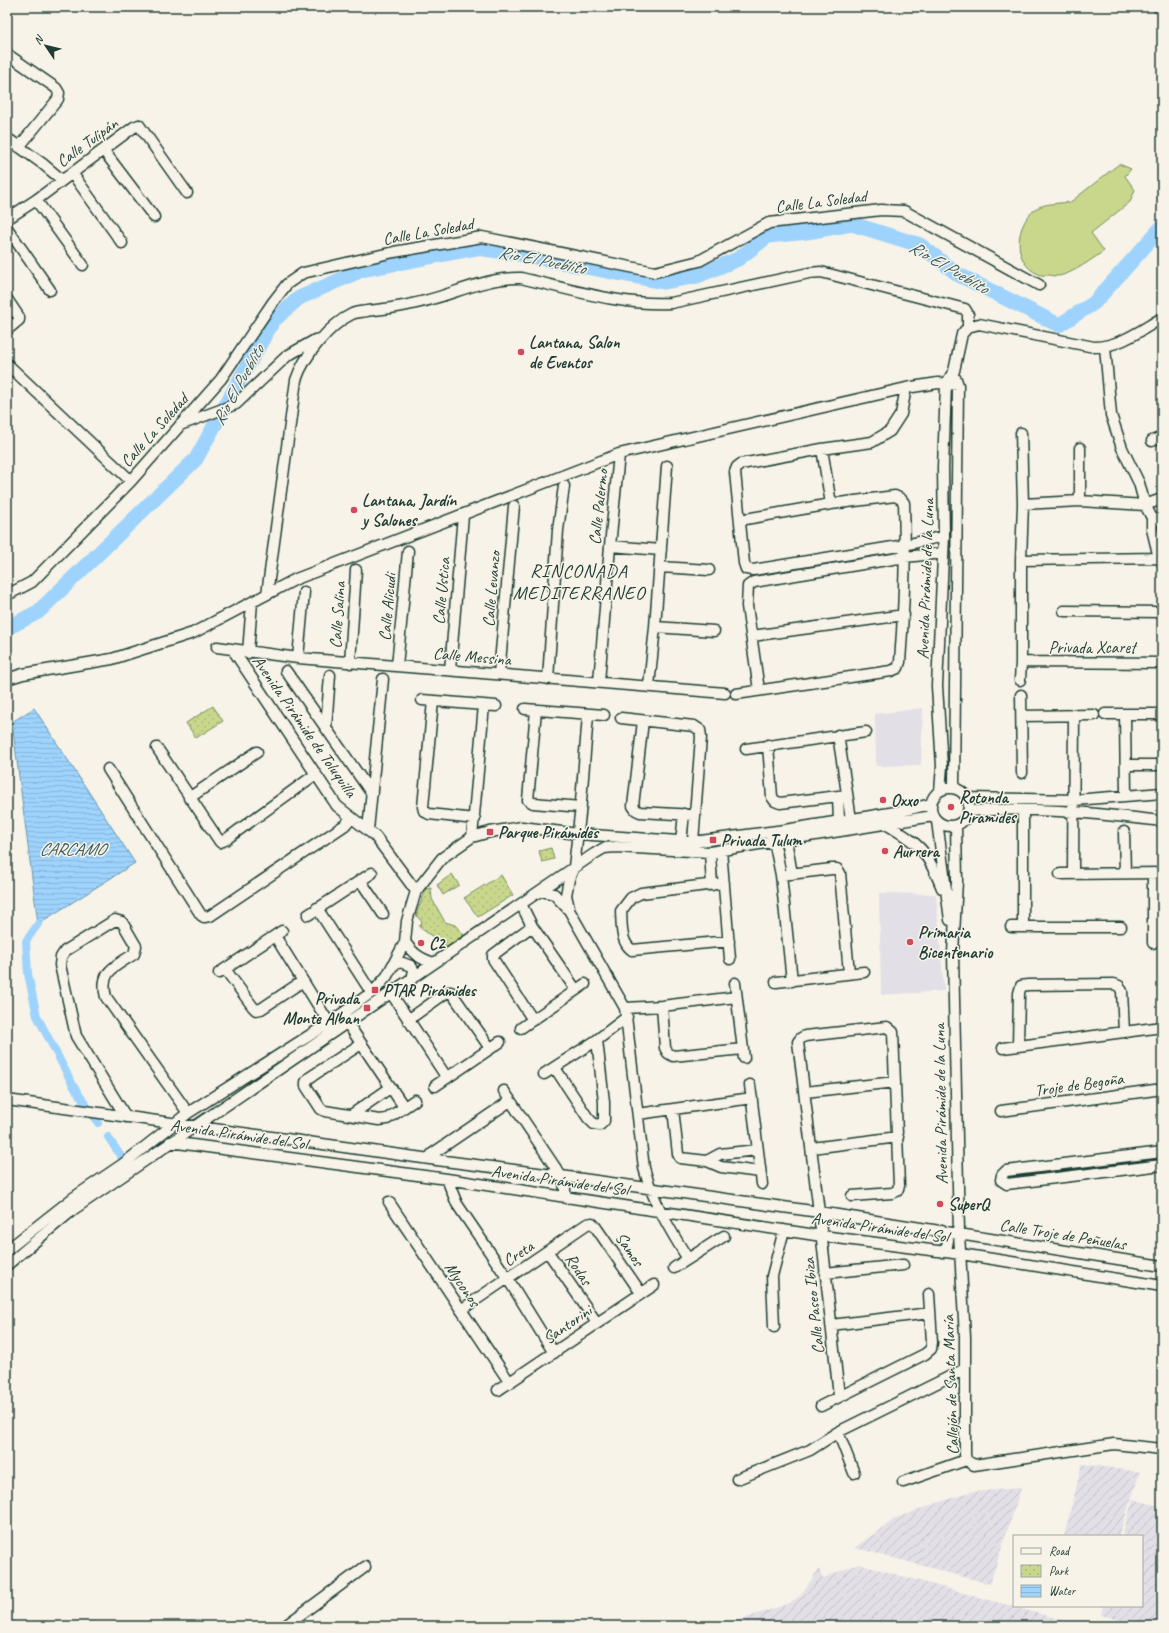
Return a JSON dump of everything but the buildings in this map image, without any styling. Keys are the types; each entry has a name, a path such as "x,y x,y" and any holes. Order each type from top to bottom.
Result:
{"street":[{"path":"1158,7 1162,9"},
{"path":"7,54 56,88 59,93 58,99 19,147"},
{"name":"Calle Tulipán","path":"7,219 36,200 104,151 134,127 139,125 187,193"},
{"path":"7,138 62,180"},
{"path":"104,151 154,217"},
{"path":"72,173 122,243"},
{"path":"36,200 83,265"},
{"name":"Calle La Soledad","path":"7,595 32,582 130,481 222,379 273,302 287,284 303,273 394,252 482,237 655,272 698,262 769,223 881,210 904,211 1039,285"},
{"path":"7,228 50,290"},
{"path":"267,594 296,380 300,368 321,339 339,322 353,314 413,304 490,280 506,278 521,278 623,301 652,304 671,303 809,273 821,272 965,309 968,314 968,327 979,324 992,326 1094,347 1105,347 1116,344 1162,318"},
{"path":"7,299 19,317 19,320 7,330"},
{"name":"Avenida Pirámide de la Luna","path":"940,791 942,766 937,686 944,536 944,432 946,384 954,371 962,334 968,327"},
{"path":"179,426 236,404 287,356 316,340 321,339"},
{"path":"1021,560 1161,560 1152,529 1157,520 1145,505 1139,483 1122,448 1111,415 1105,347"},
{"path":"7,364 130,481"},
{"name":"Avenida Pirámide de la Luna","path":"954,371 958,384 954,788"},
{"path":"7,679 23,674 112,660 193,633 296,579 619,454 906,388 938,383 958,384"},
{"path":"906,388 901,414 890,431 872,442 822,449 741,464 737,467 735,472 744,563 746,569 753,570 905,545 944,536"},
{"path":"944,432 957,434"},
{"path":"1020,680 1023,504 1021,433"},
{"path":"1080,448 1080,501"},
{"path":"822,449 830,504"},
{"name":"Calle Palermo","path":"599,682 619,454"},
{"path":"649,686 660,567 667,466"},
{"path":"548,679 558,530 564,486"},
{"path":"736,694 891,671 898,668 900,662 904,615 904,503 901,498 895,496 830,504 740,520"},
{"path":"1023,504 1080,501 1145,505 1162,499"},
{"name":"Calle Levanzo","path":"499,674 514,506"},
{"name":"Calle Ustica","path":"450,670 463,515"},
{"path":"610,546 661,550"},
{"name":"Calle Alicudi","path":"398,666 408,551"},
{"path":"759,690 747,592 748,586 754,582 905,556 943,553"},
{"path":"660,567 709,570"},
{"name":"Calle Salina","path":"350,663 356,570"},
{"path":"298,658 304,592"},
{"path":"248,653 252,602"},
{"path":"1064,611 1162,612"},
{"path":"752,636 904,615"},
{"path":"655,627 714,631"},
{"name":"Calle Messina","path":"217,647 248,653 350,663 725,693"},
{"name":"Avenida Pirámide de Toluquilla","path":"233,650 337,806 375,836 416,891"},
{"name":"Privada Xcaret","path":"1021,662 1162,663"},
{"path":"286,671 372,794"},
{"path":"326,728 330,675"},
{"path":"368,830 383,679"},
{"path":"1021,695 1022,773"},
{"path":"422,700 496,706"},
{"path":"433,701 423,808 424,811 429,814 475,821"},
{"path":"472,837 475,821 484,705"},
{"path":"525,709 588,715 604,715"},
{"path":"536,710 528,800 533,803 581,811"},
{"path":"1105,714 1162,714"},
{"path":"1125,714 1126,795"},
{"path":"569,910 566,895 569,879 574,867 581,811 588,715"},
{"path":"1022,716 1094,715"},
{"path":"1073,873 1074,716"},
{"path":"622,718 694,726 700,730 701,737 689,816 681,842"},
{"path":"643,721 633,806 640,812 689,816"},
{"path":"746,749 866,732"},
{"path":"838,735 843,798 840,821"},
{"path":"768,745 772,797 775,801 780,803 843,798"},
{"path":"157,748 218,840 222,841 316,774"},
{"path":"190,798 257,752"},
{"path":"1126,765 1162,765"},
{"path":"108,769 198,912 204,917 210,916 338,829 351,818"},
{"path":"947,788 954,788 967,798 969,804 964,820 956,825 949,826 942,824 935,818 931,804 936,794 940,791 947,788"},
{"path":"967,798 1074,800 1162,793"},
{"path":"843,798 851,819"},
{"path":"785,835 840,821 902,811 931,804"},
{"path":"968,811 992,809 1074,812 1162,821"},
{"path":"1023,810 1024,927"},
{"path":"689,816 693,842"},
{"path":"9,1260 127,1169 155,1138 188,1113 329,1023 347,1022 371,992 387,976 394,965 405,942 407,921 416,891 442,858 472,837 490,832 522,827 578,834 693,842 773,837 935,818"},
{"name":"Avenida Pirámide de la Luna","path":"935,818 948,901 953,953 959,1233 961,1254"},
{"path":"884,823 914,842 924,852 932,864 948,901"},
{"name":"Avenida Pirámide de la Luna","path":"953,953 957,881 956,825"},
{"path":"1124,832 1125,872"},
{"path":"785,835 792,874"},
{"path":"773,837 781,876 792,981"},
{"path":"7,1250 73,1198 127,1169 146,1161 278,1069 604,848 616,847 710,857 721,855 773,837"},
{"path":"721,855 730,959"},
{"path":"710,857 712,885"},
{"path":"781,876 832,869 837,870 840,873 849,974"},
{"path":"1060,874 1125,872 1157,874 1154,942"},
{"path":"308,915 372,873"},
{"path":"360,880 383,914"},
{"path":"724,883 642,893 631,898 621,911 624,940 626,946 632,950 729,941"},
{"path":"541,891 554,894 569,910 626,1013 644,1168 649,1188 660,1211 688,1259"},
{"path":"521,904 532,926 576,990"},
{"path":"317,908 371,992"},
{"path":"126,1117 76,1036 60,965 61,957 65,950 115,920 122,922 136,946 136,951 110,971 106,976 104,989 106,997 188,1113"},
{"path":"532,926 495,952 493,959 533,1020"},
{"path":"1010,927 1121,927"},
{"path":"303,981 261,1009 256,1010 222,971 279,934 303,981 329,1023"},
{"path":"405,942 415,954 424,960 434,963"},
{"path":"394,965 400,962 411,966 414,971 412,979"},
{"path":"776,982 864,972"},
{"path":"522,1028 585,984"},
{"path":"662,1006 665,1048 668,1053 673,1056 744,1053 735,984"},
{"path":"1018,1046 1019,993 1021,986 1028,985 1114,984 1119,986 1122,991 1124,1032"},
{"path":"408,1020 447,992 451,992 490,1048"},
{"path":"390,993 447,1078"},
{"path":"544,1074 597,1040 626,1013 662,1006 736,997"},
{"path":"347,1022 404,1107"},
{"name":"Calle Paseo Ibiza","path":"839,1396 830,1325 812,1148 798,1042 800,1038 805,1036 888,1027 893,1032 895,1082"},
{"path":"1003,1048 1162,1027"},
{"path":"555,1068 588,1118 594,1124 600,1125 604,1121 604,1102 597,1040"},
{"path":"435,1086 500,1042"},
{"path":"361,1044 309,1078 306,1082 306,1086 321,1109 325,1111 379,1120 387,1119 416,1100"},
{"path":"805,1092 895,1082 899,1186 897,1191 892,1193 852,1196"},
{"path":"750,1085 762,1184"},
{"path":"351,1115 390,1088"},
{"name":"Troje de Begoña","path":"1001,1111 1162,1089"},
{"path":"504,1090 561,1176 564,1182 566,1198"},
{"path":"638,1114 752,1098"},
{"name":"Avenida Pirámide del Sol","path":"7,1100 649,1188 959,1233"},
{"path":"429,1159 432,1154 510,1101"},
{"path":"673,1109 678,1154 680,1158 707,1161 721,1167 760,1172"},
{"path":"812,1148 898,1137"},
{"name":"Avenida Pirámide del Sol","path":"155,1138 172,1143 447,1180 822,1236 961,1254"},
{"path":"707,1161 720,1154 757,1150"},
{"path":"1162,1152 1006,1171 1002,1175 1001,1180 1007,1184 1162,1164"},
{"path":"390,1172 392,1153"},
{"path":"447,1180 458,1204 508,1278 554,1353"},
{"name":"Myconos","path":"389,1202 510,1383"},
{"name":"Creta","path":"461,1310 587,1224 592,1223"},
{"name":"Samos","path":"592,1223 641,1293"},
{"path":"774,1327 772,1276 784,1230"},
{"path":"942,1230 948,1240 947,1246 942,1252"},
{"name":"Calle Troje de Peñuelas","path":"959,1233 1162,1266"},
{"path":"674,1268 724,1236"},
{"name":"Rodas","path":"548,1252 597,1323"},
{"path":"961,1254 1162,1286"},
{"name":"Callejón de Santa María","path":"961,1254 966,1368 966,1460 974,1465 1114,1444 1162,1449"},
{"path":"825,1274 903,1265"},
{"name":"Santorini","path":"498,1390 654,1285"},
{"path":"821,1406 925,1354 931,1349 932,1342 929,1294"},
{"path":"830,1325 930,1313"},
{"path":"737,1479 810,1450 838,1432 966,1368"},
{"path":"838,1432 854,1473"},
{"path":"903,1482 966,1460"},
{"path":"285,1626 365,1567"}],"shaded area":[{"path":"923,708 921,765 876,766 875,714"},
{"name":"Primaria Bicentenario","path":"879,893 936,894 944,991 881,995"},
{"path":"1082,1464 1140,1472 1119,1535 1064,1535"},
{"path":"1021,1488 990,1584 854,1548 896,1518 931,1505 970,1492"},
{"path":"1133,1499 1162,1507 1162,1626 1140,1626 1101,1615 1103,1607 1143,1607 1143,1535 1122,1535"},
{"path":"858,1564 1084,1626 722,1626 790,1603 800,1596 819,1569 823,1578"}],"green space":[{"path":"1119,164 1131,169 1125,176 1135,190 1130,202 1091,233 1104,251 1077,269 1059,276 1041,275 1029,268 1023,261 1019,242 1024,223 1030,215 1037,208 1044,205 1066,202 1068,204"},
{"path":"213,706 223,721 196,738 186,723"},
{"path":"551,848 554,859 542,862 539,851"},
{"path":"452,874 459,885 443,895 437,885"},
{"path":"501,875 513,895 478,917 464,898"},
{"path":"431,888 432,899 445,922 455,925 464,935 447,947 419,927 422,922 416,915 426,889"}],"water":[{"name":"CARCAMO","path":"34,708 135,863 38,924 12,722"}],"waterway":[{"name":"Rio El Pueblito","path":"7,628 38,612 196,459 273,321 299,298 362,270 477,248 519,254 663,282 697,276 738,259 768,236 807,232 852,224 920,245 959,275 1059,325 1094,303 1162,227"},
{"path":"38,924 26,941 28,974 37,1016 74,1087 98,1123"},
{"path":"108,1137 122,1158"}],"place":[{"name":"Lantana, Salon de Eventos","path":"521,352"},
{"name":"Lantana, Jardín y Salones","path":"354,510"},
{"name":"Oxxo","path":"883,800"},
{"name":"Rotonda Piramides","path":"951,807"},
{"name":"Parque Pirámides","path":"490,832"},
{"name":"Privada Tulum","path":"713,840"},
{"name":"Aurrera","path":"885,851"},
{"name":"Primaria Bicentenario","path":"910,942"},
{"name":"C2","path":"421,943"},
{"name":"PTAR Pirámides","path":"375,990"},
{"name":"Privada Monte Alban","path":"367,1008"},
{"name":"SuperQ","path":"940,1204"}],"district":[{"name":"RINCONADA MEDITERRANEO","path":"579,581"}]}
